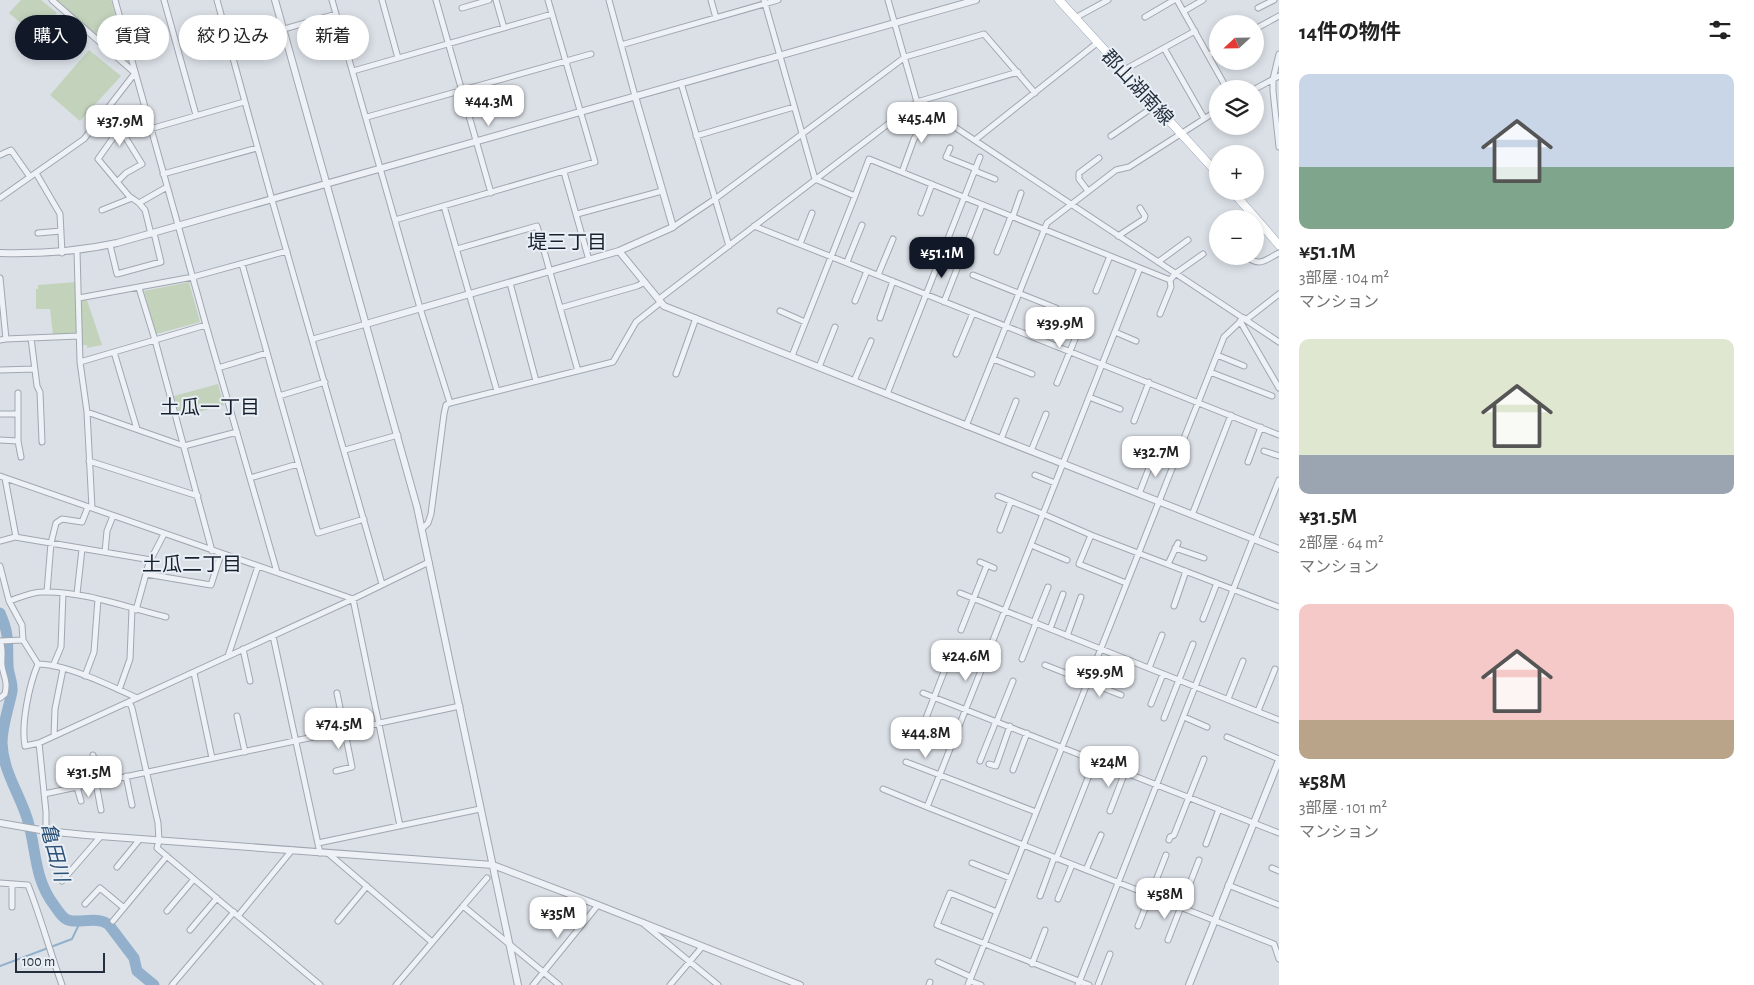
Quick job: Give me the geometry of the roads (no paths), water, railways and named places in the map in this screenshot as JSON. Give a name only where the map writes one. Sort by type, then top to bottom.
[{"type":"main road","name":"郡山湖南線","points":[[1059,0],[1209,164]]},
{"type":"main road","points":[[1240,200],[1279,245]]},
{"type":"street","points":[[52,0],[135,73]]},
{"type":"street","points":[[114,0],[277,572]]},
{"type":"street","points":[[164,0],[196,115]]},
{"type":"street","points":[[216,0],[220,15]]},
{"type":"street","points":[[274,0],[279,15]]},
{"type":"street","points":[[332,0],[420,308],[450,403]]},
{"type":"street","points":[[382,0],[398,58]]},
{"type":"street","points":[[436,0],[491,193]]},
{"type":"street","points":[[462,8],[489,0]]},
{"type":"street","points":[[496,0],[504,28]]},
{"type":"street","points":[[395,220],[595,162],[548,0]]},
{"type":"street","points":[[608,0],[673,227]]},
{"type":"street","points":[[711,0],[716,18]]},
{"type":"street","points":[[621,45],[716,18],[764,2],[778,0]]},
{"type":"street","points":[[888,0],[917,102],[1279,342]]},
{"type":"street","points":[[0,253],[62,253],[110,244],[272,200],[976,0]]},
{"type":"street","points":[[1075,18],[1108,0]]},
{"type":"street","points":[[1145,17],[1176,0],[1209,55]]},
{"type":"street","points":[[1184,11],[1203,0]]},
{"type":"street","points":[[1258,8],[1274,0]]},
{"type":"street","points":[[764,2],[801,136],[815,179],[855,196]]},
{"type":"street","points":[[287,28],[336,14]]},
{"type":"street","points":[[353,71],[552,14]]},
{"type":"street","points":[[1264,25],[1279,16]]},
{"type":"street","points":[[1124,70],[1196,31]]},
{"type":"street","points":[[313,339],[619,251],[673,227],[715,199],[801,136],[905,57],[984,34],[1035,93]]},
{"type":"street","points":[[287,43],[398,435],[422,529],[518,985]]},
{"type":"street","points":[[975,140],[1097,43]]},
{"type":"street","points":[[1164,48],[1204,118]]},
{"type":"street","points":[[367,118],[591,54]]},
{"type":"street","points":[[1279,54],[1273,79],[1279,147]]},
{"type":"street","points":[[233,60],[382,584]]},
{"type":"street","points":[[422,529],[428,523],[431,514],[446,405],[613,362],[636,322],[660,301],[754,226],[917,102],[1018,72]]},
{"type":"street","points":[[0,198],[84,139],[135,73]]},
{"type":"street","points":[[1264,84],[1279,76]]},
{"type":"street","points":[[681,83],[729,246]]},
{"type":"street","points":[[150,128],[244,102]]},
{"type":"street","points":[[1111,136],[1156,105]]},
{"type":"street","points":[[696,136],[794,107]]},
{"type":"street","points":[[108,109],[142,164],[126,173],[117,182]]},
{"type":"street","points":[[902,172],[914,139],[932,112]]},
{"type":"street","points":[[966,426],[1048,221],[1116,170],[1129,167],[1209,115]]},
{"type":"street","points":[[110,244],[117,274],[161,262],[145,210],[117,182],[98,159],[120,128]]},
{"type":"street","points":[[163,174],[257,148]]},
{"type":"street","points":[[950,148],[946,157],[995,179]]},
{"type":"street","points":[[0,155],[11,150],[30,177]]},
{"type":"street","points":[[887,394],[980,157]]},
{"type":"street","points":[[1088,191],[1079,179],[1079,173],[1099,158]]},
{"type":"street","points":[[792,356],[869,159],[1170,280]]},
{"type":"street","points":[[564,172],[589,260]]},
{"type":"street","points":[[36,173],[60,214],[62,253]]},
{"type":"street","points":[[921,213],[932,184]]},
{"type":"street","points":[[139,202],[167,186]]},
{"type":"street","points":[[576,214],[662,192]]},
{"type":"street","points":[[997,252],[1021,193]]},
{"type":"street","points":[[102,210],[132,198]]},
{"type":"street","points":[[944,302],[982,205]]},
{"type":"street","points":[[444,206],[496,391]]},
{"type":"street","points":[[1118,236],[1144,219],[1145,216],[1140,208]]},
{"type":"street","points":[[800,244],[812,213]]},
{"type":"street","points":[[847,262],[862,225]]},
{"type":"street","points":[[457,249],[537,226],[578,371]]},
{"type":"street","points":[[754,226],[1279,435]]},
{"type":"street","points":[[38,233],[61,231]]},
{"type":"street","points":[[878,275],[893,239]]},
{"type":"street","points":[[1158,262],[1188,240]]},
{"type":"street","points":[[47,592],[51,543],[56,523],[62,519],[82,522],[90,508],[87,412],[80,362],[78,251]]},
{"type":"street","points":[[78,298],[193,278],[287,251]]},
{"type":"street","points":[[619,251],[664,306],[1279,549]]},
{"type":"street","points":[[1264,260],[1279,253]]},
{"type":"street","points":[[1160,314],[1171,287],[1170,280],[1176,273],[1203,254]]},
{"type":"street","points":[[1096,291],[1110,256]]},
{"type":"street","points":[[242,264],[318,533],[364,519]]},
{"type":"street","points":[[927,807],[1140,268]]},
{"type":"street","points":[[856,301],[867,270]]},
{"type":"street","points":[[972,275],[1056,308]]},
{"type":"street","points":[[0,278],[3,339],[79,336]]},
{"type":"street","points":[[880,318],[893,281]]},
{"type":"street","points":[[560,308],[638,286],[644,282]]},
{"type":"street","points":[[510,283],[536,381]]},
{"type":"street","points":[[139,288],[155,340],[212,551]]},
{"type":"street","points":[[970,981],[1224,337],[1243,319],[1279,294]]},
{"type":"street","points":[[780,311],[805,322]]},
{"type":"street","points":[[956,354],[973,313]]},
{"type":"street","points":[[676,374],[696,318]]},
{"type":"street","points":[[1243,319],[1279,388]]},
{"type":"street","points":[[1057,383],[1082,322]]},
{"type":"street","points":[[80,362],[206,325]]},
{"type":"street","points":[[819,367],[835,328]]},
{"type":"street","points":[[1115,332],[1136,341]]},
{"type":"street","points":[[31,338],[40,392],[42,442]]},
{"type":"street","points":[[854,381],[871,341]]},
{"type":"street","points":[[114,352],[136,430]]},
{"type":"street","points":[[218,368],[267,353]]},
{"type":"street","points":[[1217,355],[1244,366]]},
{"type":"street","points":[[993,359],[1032,374]]},
{"type":"street","points":[[0,370],[35,369]]},
{"type":"street","points":[[1210,372],[1272,396]]},
{"type":"street","points":[[279,396],[325,382]]},
{"type":"street","points":[[1134,421],[1149,382]]},
{"type":"street","points":[[18,393],[18,441],[21,457]]},
{"type":"street","points":[[1089,397],[1120,410]]},
{"type":"street","points":[[1001,439],[1016,400]]},
{"type":"street","points":[[87,412],[184,446],[237,432]]},
{"type":"street","points":[[0,414],[18,414]]},
{"type":"street","points":[[1031,451],[1046,414]]},
{"type":"street","points":[[1192,515],[1231,415]]},
{"type":"street","points":[[1248,462],[1261,428]]},
{"type":"street","points":[[345,450],[398,435]]},
{"type":"street","points":[[0,440],[18,441]]},
{"type":"street","points":[[1264,451],[1279,456]]},
{"type":"street","points":[[1140,494],[1154,455]]},
{"type":"street","points":[[89,461],[198,496]]},
{"type":"street","points":[[250,478],[298,464]]},
{"type":"street","points":[[1035,475],[1055,483]]},
{"type":"street","points":[[3,477],[353,599]]},
{"type":"street","points":[[3,477],[16,537]]},
{"type":"street","points":[[1079,983],[1234,589],[1279,480]]},
{"type":"street","points":[[998,496],[1091,535],[1279,607]]},
{"type":"street","points":[[1000,530],[1011,501]]},
{"type":"street","points":[[105,552],[107,531],[113,516]]},
{"type":"street","points":[[119,690],[130,659],[134,609],[150,560],[164,534]]},
{"type":"street","points":[[1091,535],[1079,564],[1126,583]]},
{"type":"street","points":[[0,541],[16,537],[150,560]]},
{"type":"street","points":[[1031,545],[1067,560]]},
{"type":"street","points":[[1168,564],[1176,545],[1204,558]]},
{"type":"street","points":[[77,594],[82,548]]},
{"type":"street","points":[[146,574],[211,585],[221,554]]},
{"type":"street","points":[[38,664],[29,698],[23,737],[25,746],[39,743],[194,673],[429,562]]},
{"type":"street","points":[[980,562],[994,568]]},
{"type":"street","points":[[961,630],[986,565]]},
{"type":"street","points":[[0,566],[9,601],[22,625],[23,640],[38,664],[52,666],[85,676],[137,698]]},
{"type":"street","points":[[228,656],[258,566]]},
{"type":"street","points":[[1174,606],[1186,571]]},
{"type":"street","points":[[1203,619],[1217,583]]},
{"type":"street","points":[[1022,659],[1048,587]]},
{"type":"street","points":[[9,601],[41,592],[77,594],[166,617]]},
{"type":"street","points":[[52,666],[61,647],[63,593]]},
{"type":"street","points":[[960,593],[1279,720]]},
{"type":"street","points":[[1050,629],[1063,594]]},
{"type":"street","points":[[1067,636],[1081,597]]},
{"type":"street","points":[[85,676],[94,652],[98,599]]},
{"type":"street","points":[[353,599],[400,826]]},
{"type":"street","points":[[1149,668],[1162,635]]},
{"type":"street","points":[[274,636],[320,853]]},
{"type":"street","points":[[0,698],[5,694],[7,688],[0,641],[23,640]]},
{"type":"street","points":[[1164,718],[1193,644]]},
{"type":"street","points":[[243,649],[250,680]]},
{"type":"street","points":[[919,736],[949,659]]},
{"type":"street","points":[[1228,700],[1243,661]]},
{"type":"street","points":[[1045,665],[1121,695]]},
{"type":"street","points":[[54,736],[55,709],[63,669]]},
{"type":"street","points":[[1258,711],[1275,669]]},
{"type":"street","points":[[194,673],[212,758]]},
{"type":"street","points":[[1151,704],[1163,674]]},
{"type":"street","points":[[980,761],[1013,681]]},
{"type":"street","points":[[336,771],[352,767],[337,693]]},
{"type":"street","points":[[923,693],[1062,746],[1279,833]]},
{"type":"street","points":[[129,702],[132,708],[158,824],[159,841],[157,848],[320,985]]},
{"type":"street","points":[[44,794],[460,706]]},
{"type":"street","points":[[237,716],[245,752]]},
{"type":"street","points":[[1184,718],[1207,727]]},
{"type":"street","points":[[989,764],[996,766],[1010,726]]},
{"type":"street","points":[[1013,770],[1028,733]]},
{"type":"street","points":[[1189,985],[1279,759],[1227,737]]},
{"type":"street","points":[[39,743],[46,831]]},
{"type":"street","points":[[93,755],[101,810]]},
{"type":"street","points":[[1169,840],[1174,835],[1204,759]]},
{"type":"street","points":[[1040,896],[1095,760]]},
{"type":"street","points":[[76,762],[81,801]]},
{"type":"street","points":[[906,762],[1036,812]]},
{"type":"street","points":[[1110,811],[1126,772]]},
{"type":"street","points":[[126,776],[132,805]]},
{"type":"street","points":[[883,789],[1022,846],[1274,944],[1279,959]]},
{"type":"street","points":[[318,843],[480,809]]},
{"type":"street","points":[[1206,844],[1219,809]]},
{"type":"street","points":[[0,823],[46,831],[159,841],[493,865],[800,985]]},
{"type":"street","points":[[1086,870],[1101,835]]},
{"type":"street","points":[[62,881],[101,836]]},
{"type":"street","points":[[117,867],[140,839]]},
{"type":"street","points":[[172,985],[292,850]]},
{"type":"street","points":[[329,854],[432,942]]},
{"type":"street","points":[[1138,926],[1166,855]]},
{"type":"street","points":[[113,922],[167,856]]},
{"type":"street","points":[[1168,940],[1199,860]]},
{"type":"street","points":[[972,863],[1010,878]]},
{"type":"street","points":[[1058,899],[1072,865]]},
{"type":"street","points":[[1272,868],[1279,871]]},
{"type":"street","points":[[396,985],[487,878]]},
{"type":"street","points":[[167,911],[194,879]]},
{"type":"street","points":[[0,884],[28,885],[62,985]]},
{"type":"street","points":[[12,885],[12,908]]},
{"type":"street","points":[[1228,885],[1279,905]]},
{"type":"street","points":[[338,921],[367,886]]},
{"type":"street","points":[[85,904],[100,888],[124,908]]},
{"type":"street","points":[[997,912],[950,893],[937,924],[1079,983],[1089,985]]},
{"type":"street","points":[[190,930],[216,898]]},
{"type":"street","points":[[533,985],[598,905]]},
{"type":"street","points":[[463,906],[559,985]]},
{"type":"street","points":[[643,923],[718,985]]},
{"type":"street","points":[[1032,964],[1045,930]]},
{"type":"street","points":[[670,985],[702,947]]},
{"type":"street","points":[[1098,985],[1110,954]]},
{"type":"street","points":[[938,962],[970,981],[981,985]]},
{"type":"waterway","name":"亀田川","points":[[0,613],[7,633],[8,668],[12,688],[3,730],[3,753],[8,772],[27,818],[42,884],[54,905],[66,919],[70,921],[93,920],[109,925],[134,958],[137,971],[154,985]]},
{"type":"waterway","points":[[0,966],[72,939],[81,920]]},
{"type":"district","name":"堤三丁目","points":[[567,242]]},
{"type":"district","name":"土瓜一丁目","points":[[210,407]]},
{"type":"district","name":"土瓜二丁目","points":[[192,564]]}]
